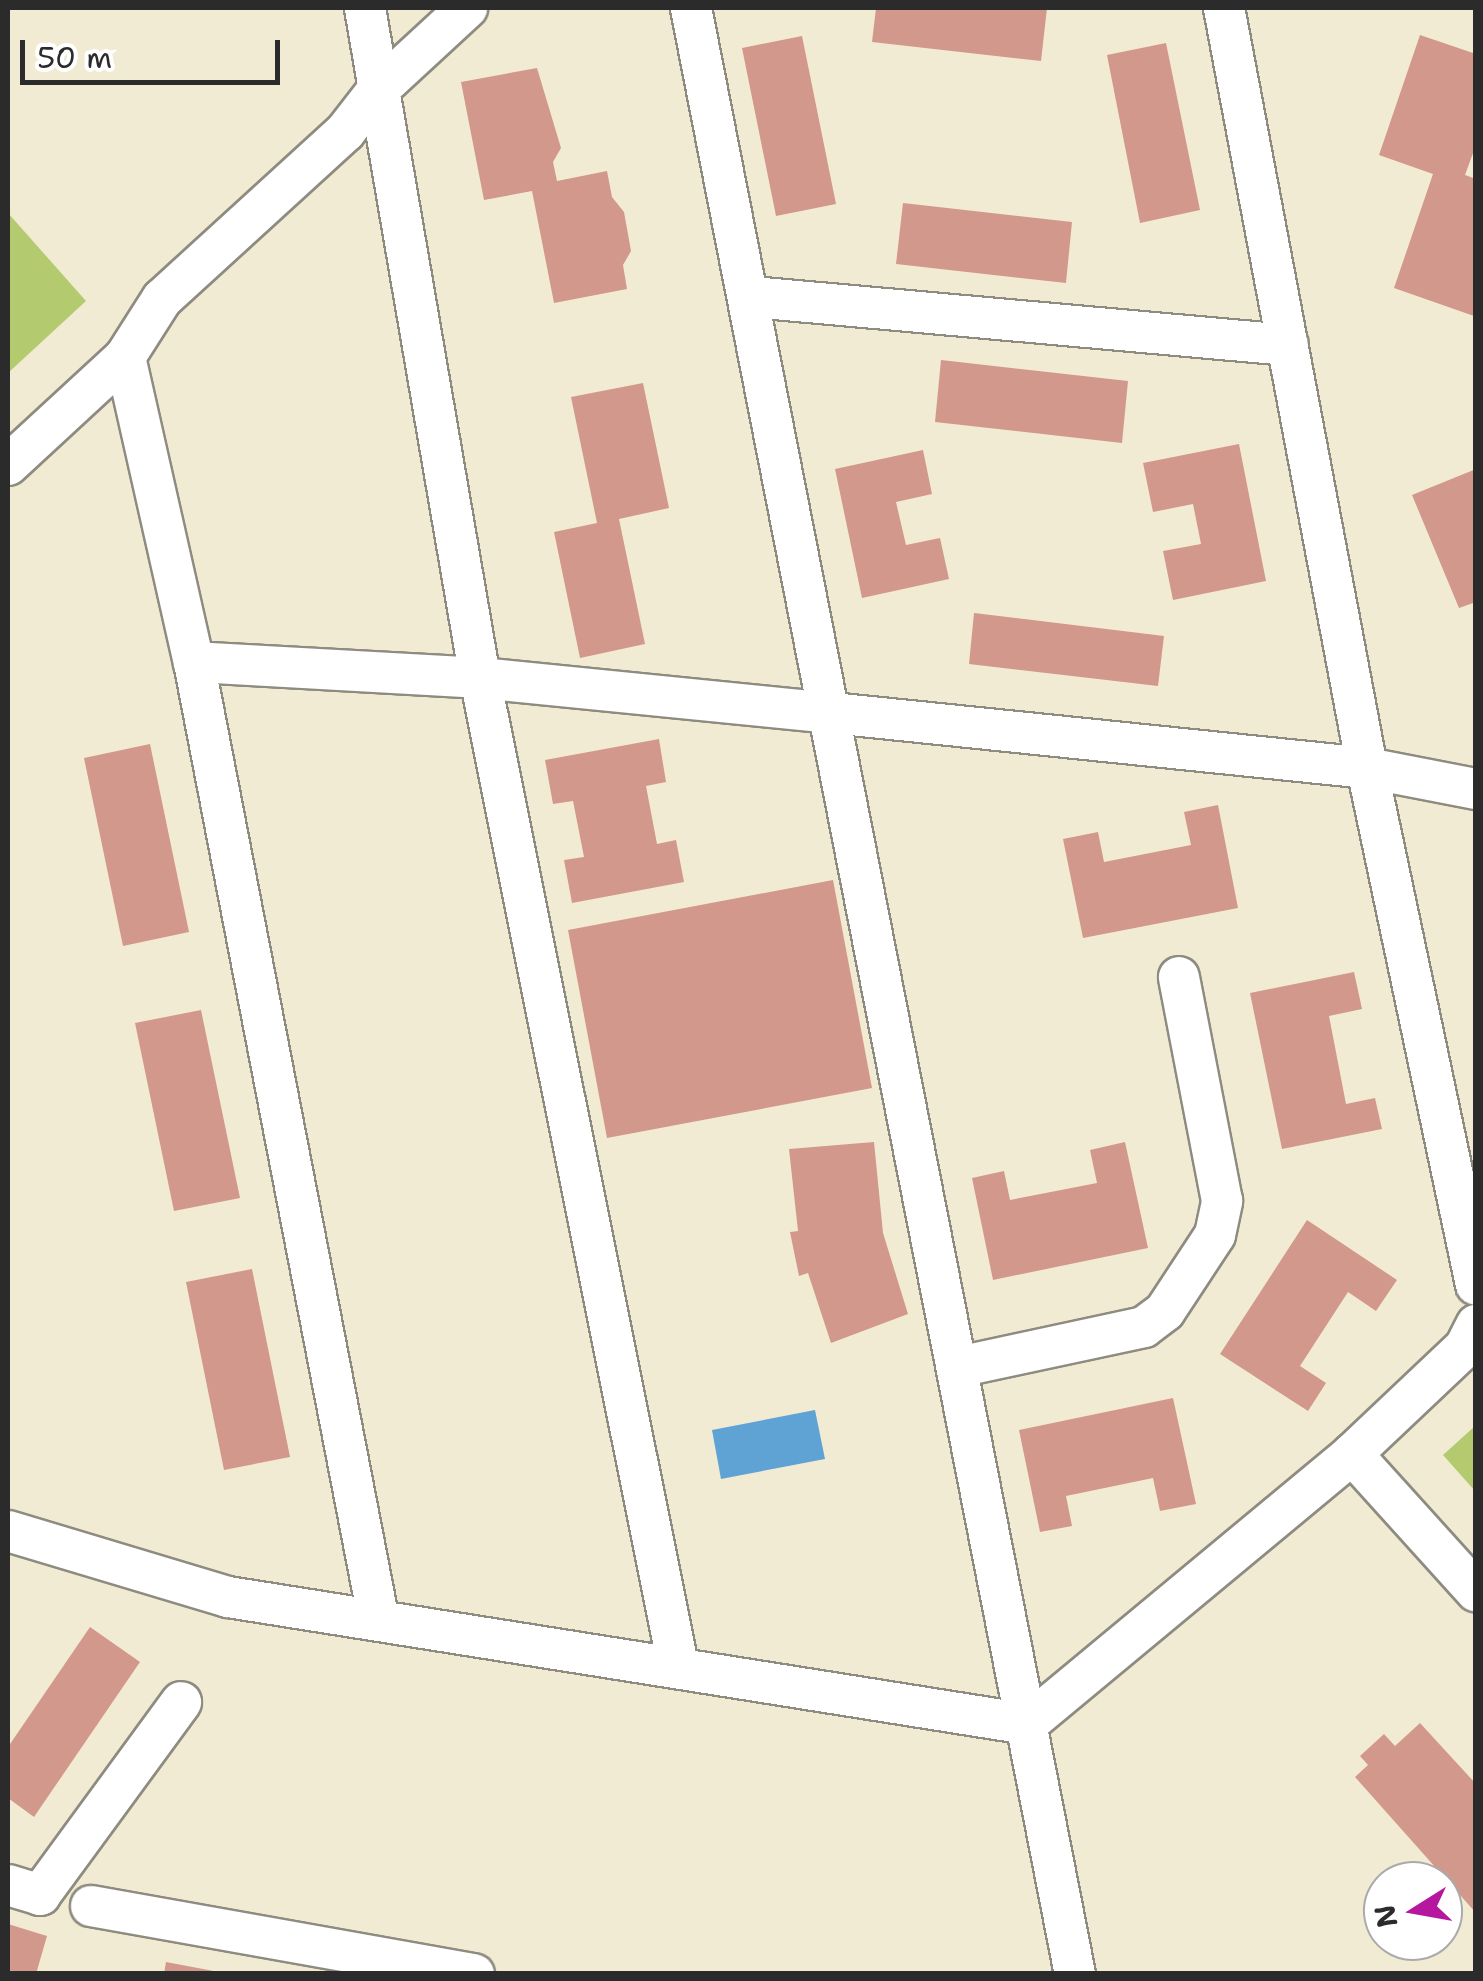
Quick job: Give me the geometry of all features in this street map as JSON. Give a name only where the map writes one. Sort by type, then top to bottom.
[{"type":"street","points":[[365,8],[376,92],[480,678],[678,1664]]},
{"type":"street","points":[[8,465],[124,357],[162,300],[346,132],[376,92],[468,8]]},
{"type":"street","points":[[691,8],[752,298],[1075,1974]]},
{"type":"street","points":[[1224,8],[1367,768],[1476,1286]]},
{"type":"street","points":[[752,298],[1288,345]]},
{"type":"street","points":[[124,357],[194,662],[378,1617]]},
{"type":"street","points":[[194,662],[480,678],[1367,768],[1476,789]]},
{"type":"street","points":[[958,1367],[1144,1327],[1165,1310],[1215,1235],[1222,1201],[1179,978]]},
{"type":"street","points":[[8,1531],[228,1596],[678,1664],[1027,1724],[1352,1454],[1465,1347],[1476,1325]]},
{"type":"street","points":[[1352,1454],[1476,1591]]},
{"type":"street","points":[[8,1886],[40,1896],[181,1702]]},
{"type":"street","points":[[91,1906],[474,1974]]},
{"type":"green space","points":[[8,213],[86,301],[8,373]]},
{"type":"green space","points":[[1475,1426],[1475,1491],[1443,1455]]},
{"type":"water","points":[[815,1410],[825,1459],[721,1479],[712,1430]]},
{"type":"building","points":[[876,8],[1047,8],[1041,61],[872,42]]},
{"type":"building","points":[[1420,35],[1476,54],[1476,145],[1465,175],[1476,179],[1474,316],[1394,288],[1433,174],[1379,155]]},
{"type":"building","points":[[802,36],[836,204],[776,216],[742,48]]},
{"type":"building","points":[[1166,43],[1200,210],[1140,223],[1107,55]]},
{"type":"building","points":[[537,68],[561,148],[553,162],[557,181],[607,171],[612,197],[624,212],[631,251],[623,265],[627,289],[554,303],[532,191],[484,200],[461,82]]},
{"type":"building","points":[[903,203],[1072,222],[1066,283],[896,264]]},
{"type":"building","points":[[941,360],[1128,381],[1122,443],[935,422]]},
{"type":"building","points":[[643,383],[669,508],[619,519],[645,644],[580,658],[554,532],[597,523],[571,397]]},
{"type":"building","points":[[1239,444],[1266,581],[1173,600],[1163,551],[1201,544],[1193,504],[1153,512],[1143,463]]},
{"type":"building","points":[[923,450],[932,494],[896,502],[906,545],[940,538],[949,579],[862,598],[835,469]]},
{"type":"building","points":[[1476,469],[1476,602],[1459,608],[1412,495]]},
{"type":"building","points":[[974,613],[1164,636],[1158,686],[969,664]]},
{"type":"building","points":[[659,739],[666,782],[646,786],[657,844],[676,840],[684,882],[572,903],[564,860],[584,857],[573,801],[553,804],[545,760]]},
{"type":"building","points":[[150,744],[189,932],[123,946],[84,758]]},
{"type":"building","points":[[1218,805],[1238,908],[1083,938],[1063,839],[1098,832],[1104,862],[1191,845],[1184,812]]},
{"type":"building","points":[[833,880],[872,1088],[607,1138],[568,930]]},
{"type":"building","points":[[1354,972],[1362,1009],[1329,1016],[1346,1104],[1375,1098],[1382,1129],[1282,1149],[1250,993]]},
{"type":"building","points":[[201,1010],[240,1198],[174,1211],[135,1023]]},
{"type":"building","points":[[874,1142],[883,1233],[908,1314],[831,1343],[808,1273],[799,1276],[790,1232],[798,1231],[789,1149]]},
{"type":"building","points":[[1125,1142],[1148,1248],[993,1280],[972,1178],[1004,1171],[1010,1200],[1097,1183],[1090,1150]]},
{"type":"building","points":[[1307,1220],[1397,1280],[1376,1311],[1348,1292],[1300,1366],[1326,1383],[1308,1411],[1220,1354]]},
{"type":"building","points":[[252,1269],[290,1457],[224,1470],[186,1282]]},
{"type":"building","points":[[1173,1398],[1196,1504],[1160,1511],[1153,1478],[1066,1496],[1072,1526],[1040,1532],[1019,1430]]},
{"type":"building","points":[[90,1627],[140,1662],[34,1817],[8,1798],[8,1747]]},
{"type":"building","points":[[1420,1723],[1476,1784],[1476,1913],[1463,1898],[1463,1861],[1430,1861],[1355,1777],[1368,1765],[1360,1756],[1384,1734],[1395,1746]]},
{"type":"building","points":[[8,1924],[47,1936],[36,1974],[8,1974]]},
{"type":"building","points":[[166,1962],[219,1972],[219,1974],[164,1974]]}]
